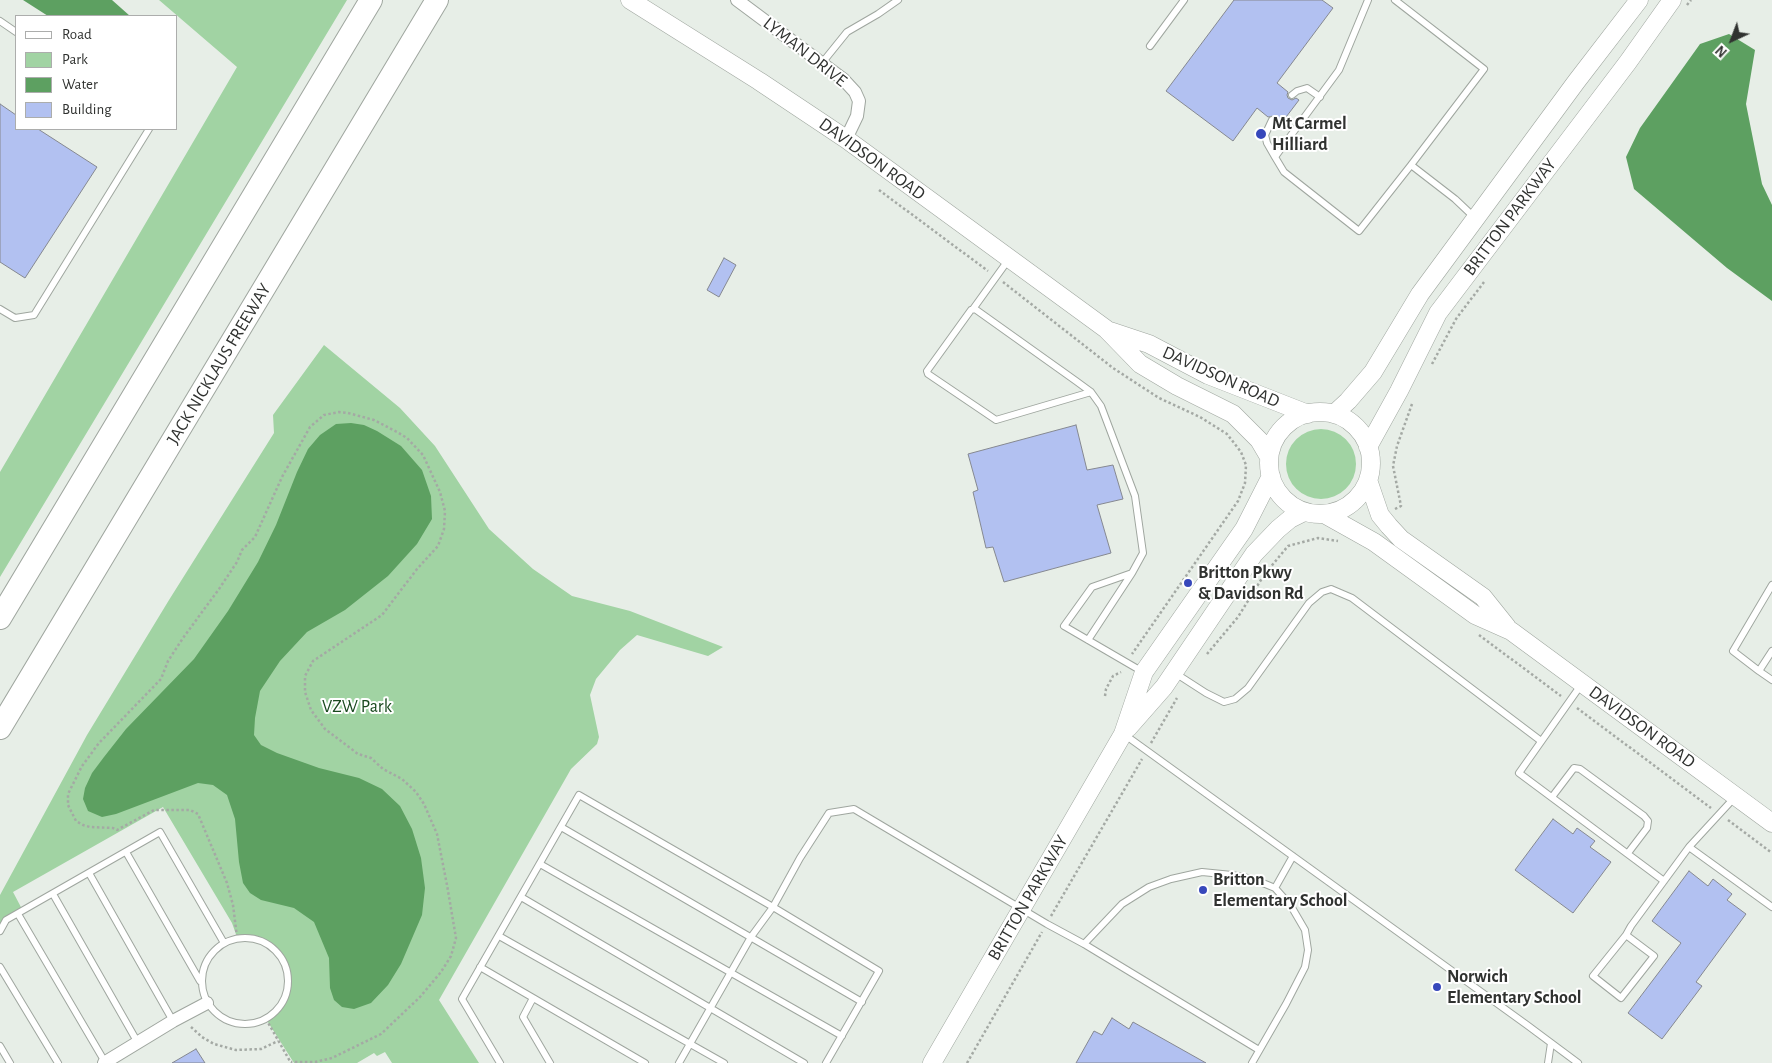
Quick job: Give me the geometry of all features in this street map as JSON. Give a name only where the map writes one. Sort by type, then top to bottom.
[{"type":"highway","points":[[0,618],[371,0]]},
{"type":"highway","name":"JACK NICKLAUS FREEWAY","points":[[0,728],[437,0]]},
{"type":"main road","name":"DAVIDSON ROAD","points":[[630,0],[759,81],[846,139],[1106,329],[1140,364],[1177,386],[1233,414],[1258,440],[1269,457]]},
{"type":"main road","name":"BRITTON PARKWAY","points":[[1334,414],[1373,372],[1420,294],[1593,59],[1639,0]]},
{"type":"main road","name":"BRITTON PARKWAY","points":[[1368,447],[1399,391],[1438,313],[1622,70],[1672,0]]},
{"type":"main road","name":"DAVIDSON ROAD","points":[[1106,329],[1149,344],[1208,375],[1308,414]]},
{"type":"main road","points":[[1321,412],[1334,414],[1349,421],[1360,432],[1368,447],[1371,463],[1368,480],[1362,493],[1351,504],[1338,511],[1324,514],[1304,512],[1289,504],[1278,492],[1271,476],[1269,457],[1272,445],[1278,434],[1296,418],[1308,414],[1321,412]]},
{"type":"main road","name":"BRITTON PARKWAY","points":[[932,1063],[1123,734],[1144,672],[1244,529],[1271,476]]},
{"type":"main road","name":"DAVIDSON ROAD","points":[[1368,480],[1380,515],[1401,540],[1483,598],[1511,631]]},
{"type":"main road","name":"BRITTON PARKWAY","points":[[1123,734],[1164,688],[1181,677],[1254,554],[1278,529],[1290,519],[1304,512]]},
{"type":"main road","name":"DAVIDSON ROAD","points":[[1324,514],[1374,542],[1475,615],[1511,631],[1772,823]]},
{"type":"street","name":"LYMAN DRIVE","points":[[738,0],[843,79],[855,92],[859,101],[857,116],[846,139]]},
{"type":"street","points":[[104,1062],[207,1003]]},
{"type":"lane","points":[[822,63],[847,32],[898,0]]},
{"type":"lane","points":[[1150,46],[1184,0]]},
{"type":"lane","points":[[1275,157],[1339,70],[1368,0]]},
{"type":"lane","points":[[1272,120],[1265,135],[1267,143],[1284,172],[1359,231],[1484,69],[1395,0]]},
{"type":"lane","points":[[0,21],[15,31]]},
{"type":"lane","points":[[1292,95],[1297,91],[1307,88],[1320,97]]},
{"type":"lane","points":[[0,309],[15,318],[34,315],[148,130]]},
{"type":"lane","points":[[1411,165],[1475,218]]},
{"type":"lane","points":[[1010,259],[927,371],[928,374],[996,420],[1091,392]]},
{"type":"lane","points":[[973,309],[1091,392],[1102,406],[1135,496],[1143,553],[1088,640]]},
{"type":"lane","points":[[1132,573],[1092,587],[1064,624],[1064,627],[1144,672]]},
{"type":"lane","points":[[1772,585],[1733,651],[1772,680]]},
{"type":"lane","points":[[1181,677],[1224,702],[1235,698],[1248,688],[1309,603],[1322,592],[1331,589],[1352,598],[1541,740]]},
{"type":"lane","points":[[1759,671],[1772,651]]},
{"type":"lane","points":[[1582,683],[1519,773],[1664,880]]},
{"type":"lane","points":[[1123,734],[1578,1063]]},
{"type":"lane","points":[[1552,797],[1574,768],[1580,769],[1644,816],[1648,821],[1647,828],[1628,853]]},
{"type":"lane","points":[[500,1063],[462,999],[579,795],[773,907],[879,971],[826,1063]]},
{"type":"lane","points":[[1626,935],[1654,956],[1621,998],[1594,976],[1689,847],[1736,796]]},
{"type":"lane","points":[[680,1063],[751,937],[773,907],[800,858],[829,813],[854,809],[1084,944],[1259,1050]]},
{"type":"lane","points":[[561,827],[862,1002]]},
{"type":"lane","points":[[0,931],[6,920],[160,832],[224,943]]},
{"type":"lane","points":[[1689,847],[1772,907]]},
{"type":"lane","points":[[126,852],[201,982],[207,1003],[222,1018],[235,1024],[251,1024],[266,1019],[279,1008],[288,986],[288,970],[285,962],[273,947],[257,939],[237,937],[224,943],[209,956],[203,966],[201,982]]},
{"type":"lane","points":[[1275,888],[1293,856]]},
{"type":"lane","points":[[540,864],[842,1036]]},
{"type":"lane","points":[[1084,944],[1122,904],[1149,887],[1171,880],[1202,872],[1253,879],[1275,888],[1291,906],[1306,930],[1308,950],[1305,967],[1252,1063]]},
{"type":"lane","points":[[89,873],[173,1022]]},
{"type":"lane","points":[[53,894],[138,1043]]},
{"type":"lane","points":[[521,897],[804,1063]]},
{"type":"lane","points":[[18,914],[104,1062]]},
{"type":"lane","points":[[499,936],[724,1063]]},
{"type":"lane","points":[[0,967],[58,1063]]},
{"type":"lane","points":[[480,968],[645,1063]]},
{"type":"lane","points":[[533,998],[523,1017],[550,1063]]},
{"type":"lane","points":[[1548,1063],[1551,1043]]},
{"type":"lane","points":[[0,1046],[10,1063]]},
{"type":"path","points":[[1431,367],[1456,319]]},
{"type":"path","points":[[1401,506],[1393,466],[1397,446],[1414,399]]},
{"type":"path","points":[[237,937],[233,905],[227,883],[198,814],[190,810],[154,810],[116,830],[112,828],[90,827],[76,821],[68,805],[68,794],[82,766],[99,743],[161,679],[168,661],[183,638],[237,562],[242,550],[255,537],[282,477],[310,427],[324,415],[339,412],[348,413],[374,420],[397,432],[407,438],[423,455],[437,482],[443,502],[445,519],[443,534],[438,546],[416,569],[382,615],[313,661],[305,676],[305,692],[311,710],[333,736],[358,754],[371,758],[383,769],[402,779],[416,792],[424,804],[433,823],[440,847],[456,938],[451,956],[441,972],[420,997],[381,1034],[332,1058],[315,1062],[291,1063],[266,1019]]},
{"type":"path","points":[[1204,658],[1238,617],[1264,575],[1288,546],[1318,538],[1345,544]]},
{"type":"path","points":[[1476,633],[1772,853]]},
{"type":"path","points":[[967,1063],[1147,751],[1181,677]]},
{"type":"path","points":[[190,1026],[202,1037],[214,1044],[236,1050],[261,1049],[278,1041]]},
{"type":"green space","points":[[159,0],[347,0],[0,577],[0,472],[237,67]]},
{"type":"green space","name":"VZW Park","points":[[324,345],[400,408],[435,446],[489,529],[533,569],[572,596],[630,611],[723,647],[708,656],[637,635],[620,650],[596,679],[590,695],[599,737],[597,744],[571,769],[439,1000],[479,1063],[392,1063],[385,1052],[377,1056],[374,1053],[357,1063],[294,1063],[266,1019],[279,1008],[288,986],[285,962],[273,947],[263,941],[251,937],[237,937],[232,923],[163,807],[13,892],[23,911],[6,920],[0,931],[0,895],[87,735],[274,433],[273,415]]},
{"type":"green space","points":[[1328,429],[1341,435],[1350,444],[1354,450],[1356,464],[1354,478],[1346,489],[1335,497],[1314,499],[1307,497],[1296,489],[1288,478],[1286,457],[1288,450],[1296,439],[1307,431]]},
{"type":"water","points":[[23,0],[112,0],[129,15],[46,15]]},
{"type":"water","points":[[1729,34],[1755,50],[1746,104],[1762,184],[1772,205],[1772,301],[1727,268],[1634,189],[1626,157],[1640,128],[1700,44]]},
{"type":"water","points":[[351,423],[364,425],[401,446],[422,470],[431,496],[432,519],[417,544],[388,576],[345,610],[307,632],[280,661],[260,691],[254,735],[261,745],[277,753],[319,768],[359,778],[382,789],[400,806],[412,829],[421,858],[425,888],[422,915],[401,964],[388,985],[371,1003],[354,1009],[342,1007],[334,1000],[330,988],[329,958],[314,922],[294,908],[261,900],[250,893],[243,883],[235,819],[227,795],[213,785],[198,783],[116,814],[102,817],[88,811],[83,799],[85,788],[92,773],[104,757],[126,729],[194,659],[228,611],[258,562],[308,449],[320,435],[336,424]]},
{"type":"building","points":[[1234,0],[1322,0],[1333,8],[1277,83],[1288,92],[1288,98],[1299,100],[1280,125],[1276,123],[1277,119],[1275,116],[1268,117],[1257,108],[1233,141],[1166,91]]},
{"type":"building","points":[[0,104],[15,114],[15,130],[40,130],[97,167],[25,278],[0,262]]},
{"type":"building","points":[[724,258],[736,265],[719,297],[707,290]]},
{"type":"building","points":[[1076,425],[1087,470],[1113,465],[1123,499],[1097,505],[1111,553],[1004,582],[993,547],[986,548],[973,492],[978,490],[968,454]]},
{"type":"building","points":[[1553,819],[1573,834],[1577,828],[1595,841],[1590,847],[1611,862],[1573,913],[1515,870]]},
{"type":"building","points":[[1689,871],[1708,886],[1713,879],[1732,894],[1727,900],[1746,914],[1696,982],[1702,986],[1662,1039],[1628,1013],[1681,943],[1652,921]]},
{"type":"building","points":[[1112,1018],[1129,1029],[1133,1022],[1206,1063],[1076,1063],[1094,1031],[1102,1035]]},
{"type":"building","points":[[196,1049],[205,1063],[172,1063]]},
{"type":"place","name":"Mt Carmel Hilliard","points":[[1261,134]]},
{"type":"place","name":"Britton Pkwy & Davidson Rd","points":[[1188,583]]},
{"type":"place","name":"Britton Elementary School","points":[[1203,890]]},
{"type":"place","name":"Norwich Elementary School","points":[[1437,987]]}]
